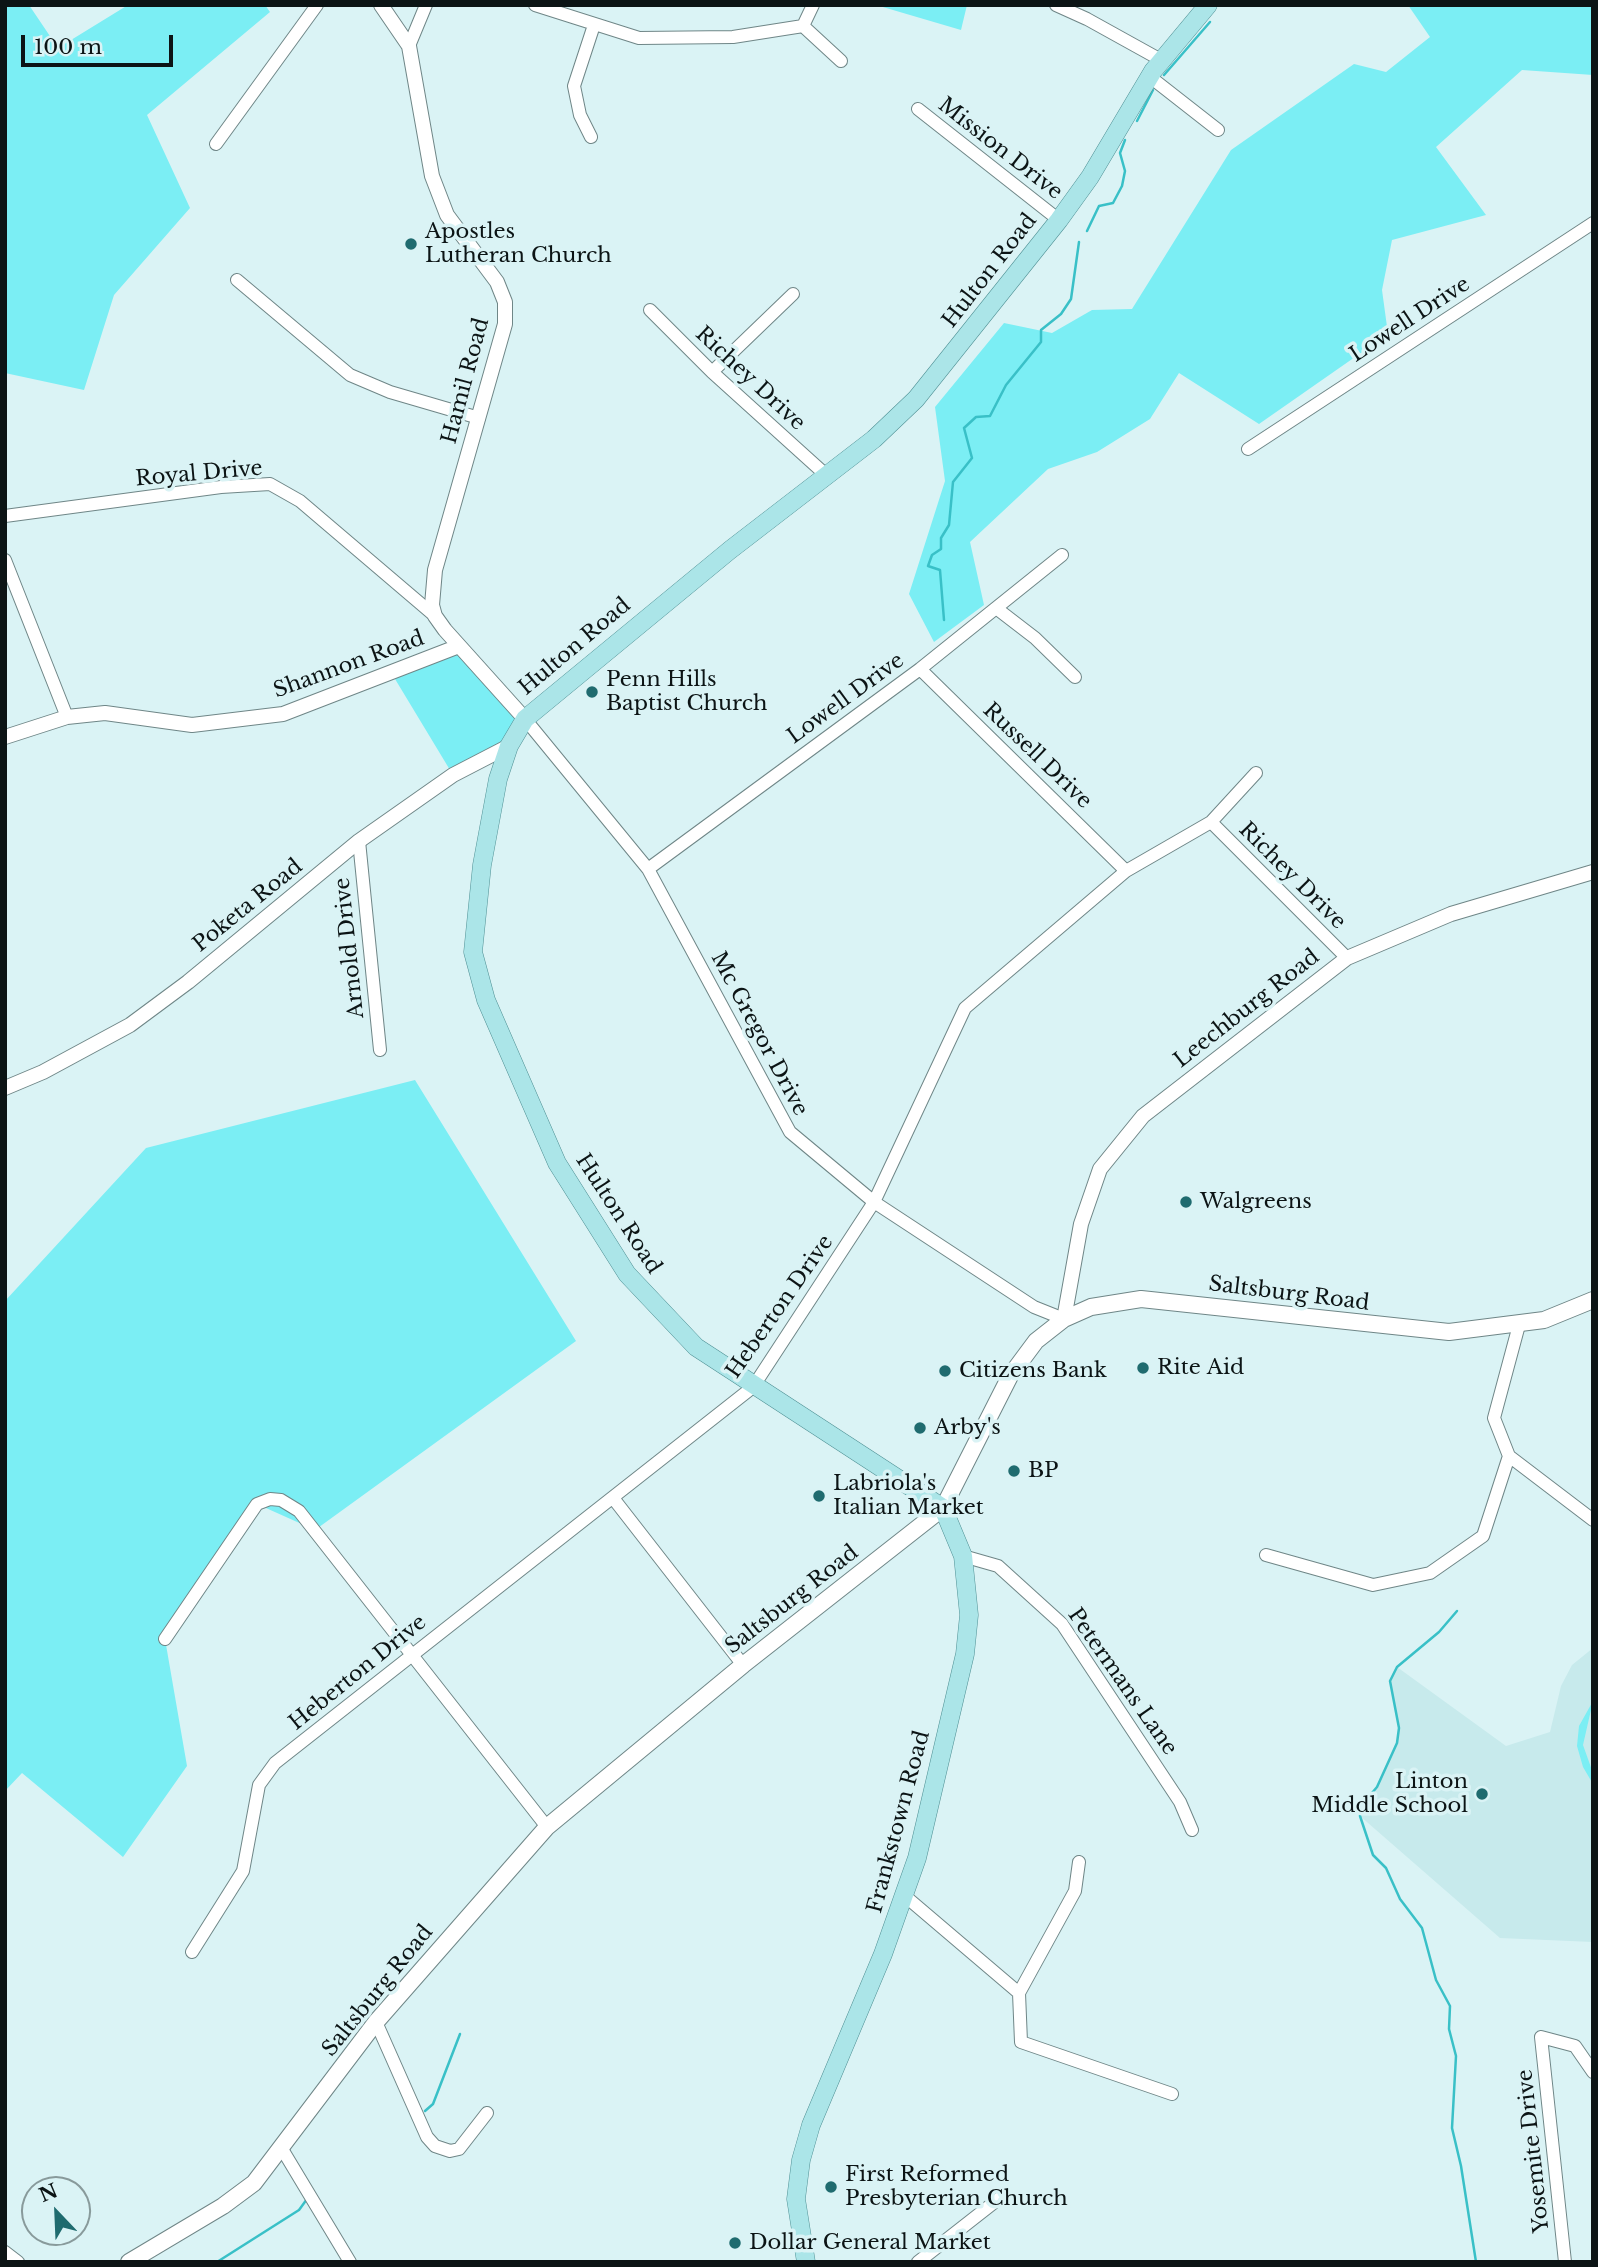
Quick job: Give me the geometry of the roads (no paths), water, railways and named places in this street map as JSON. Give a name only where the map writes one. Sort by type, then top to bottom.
[{"type":"main road","name":"Hulton Road","points":[[943,1508],[753,1387],[696,1347],[627,1274],[557,1163],[486,1000],[473,952],[475,917],[498,779],[509,746],[525,719],[730,550],[874,439],[916,399],[1059,220],[1090,177],[1149,76],[1208,5]]},
{"type":"main road","name":"Saltsburg Road","points":[[128,2262],[223,2206],[254,2183],[376,2022],[547,1827],[743,1665],[943,1508],[1010,1376],[1036,1341],[1064,1319],[1091,1307],[1141,1299],[1427,1332],[1519,1325],[1544,1320],[1593,1300]]},
{"type":"main road","name":"Frankstown Road","points":[[806,2262],[796,2199],[805,2143],[905,1896],[965,1654],[969,1615],[963,1556],[943,1508]]},
{"type":"street","points":[[216,144],[317,5]]},
{"type":"street","name":"Hamil Road","points":[[381,5],[408,46],[432,176],[447,215],[497,282],[505,302],[505,324],[435,570],[432,593],[435,616]]},
{"type":"street","points":[[408,46],[426,5]]},
{"type":"street","points":[[535,5],[639,38],[733,37],[803,26]]},
{"type":"street","points":[[803,26],[813,5]]},
{"type":"street","points":[[1056,5],[1161,60]]},
{"type":"street","points":[[592,138],[580,115],[574,86],[593,25]]},
{"type":"street","points":[[803,26],[841,61]]},
{"type":"street","points":[[1149,76],[1218,130]]},
{"type":"street","name":"Mission Drive","points":[[918,109],[1059,220]]},
{"type":"street","name":"Lowell Drive","points":[[1248,449],[1593,223]]},
{"type":"street","points":[[237,279],[350,375],[390,392],[479,418]]},
{"type":"street","points":[[712,372],[793,294]]},
{"type":"street","name":"Richey Drive","points":[[650,310],[712,372],[826,475]]},
{"type":"street","name":"Royal Drive","points":[[5,516],[221,487],[270,484],[300,501],[435,616]]},
{"type":"street","name":"Lowell Drive","points":[[648,869],[920,669],[1062,555]]},
{"type":"street","points":[[5,560],[67,717]]},
{"type":"street","points":[[996,608],[1035,638],[1075,677]]},
{"type":"street","points":[[435,616],[525,719]]},
{"type":"street","name":"Shannon Road","points":[[5,737],[67,717],[105,713],[192,725],[282,714],[459,646]]},
{"type":"street","name":"Russell Drive","points":[[920,669],[1126,871]]},
{"type":"street","name":"Mc Gregor Drive","points":[[525,719],[648,869],[790,1132],[874,1202],[1034,1307],[1064,1319]]},
{"type":"street","name":"Poketa Road","points":[[5,1088],[43,1072],[130,1025],[188,982],[359,841],[453,775],[509,746]]},
{"type":"street","name":"Heberton Drive","points":[[192,1951],[243,1871],[260,1785],[275,1763],[753,1387],[874,1202],[965,1009],[1126,871],[1211,822],[1256,773]]},
{"type":"street","name":"Richey Drive","points":[[1211,822],[1347,958]]},
{"type":"street","name":"Arnold Drive","points":[[359,841],[380,1050]]},
{"type":"street","name":"Leechburg Road","points":[[1064,1319],[1080,1224],[1100,1169],[1143,1116],[1347,958],[1451,914],[1593,872]]},
{"type":"street","points":[[1519,1325],[1494,1418],[1509,1456],[1593,1520]]},
{"type":"street","points":[[1266,1555],[1373,1585],[1430,1573],[1483,1535],[1509,1456]]},
{"type":"street","points":[[613,1498],[743,1665]]},
{"type":"street","points":[[165,1639],[257,1504],[270,1499],[281,1500],[299,1511],[413,1652],[547,1827]]},
{"type":"street","name":"Petermans Lane","points":[[963,1556],[998,1566],[1062,1624],[1181,1802],[1192,1830]]},
{"type":"street","points":[[1079,1862],[1075,1891],[1019,1993],[1021,2042],[1172,2094]]},
{"type":"street","points":[[905,1896],[1019,1993]]},
{"type":"street","points":[[376,2022],[427,2137],[435,2146],[459,2150],[487,2113]]},
{"type":"street","name":"Yosemite Drive","points":[[1565,2262],[1541,2037],[1575,2046],[1593,2071]]},
{"type":"street","points":[[282,2149],[349,2262]]},
{"type":"street","points":[[918,2262],[1001,2197]]},
{"type":"street","points":[[5,2252],[18,2262]]},
{"type":"waterway","points":[[1164,75],[1210,22]]},
{"type":"waterway","points":[[1137,121],[1153,90]]},
{"type":"waterway","points":[[1087,231],[1099,206],[1113,203],[1122,186],[1125,171],[1120,153],[1125,140]]},
{"type":"waterway","points":[[944,620],[940,570],[928,566],[932,555],[941,549],[941,538],[949,525],[953,482],[972,458],[964,428],[976,417],[990,416],[1006,385],[1041,342],[1041,330],[1061,314],[1071,299],[1079,242]]},
{"type":"waterway","points":[[1457,1611],[1439,1632],[1397,1667],[1390,1681],[1399,1728],[1397,1743],[1377,1787],[1361,1806],[1360,1816],[1373,1855],[1386,1868],[1400,1899],[1422,1928],[1436,1980],[1450,2006],[1449,2029],[1456,2056],[1452,2128],[1461,2166],[1476,2262]]},
{"type":"waterway","points":[[425,2111],[433,2104],[460,2034]]},
{"type":"waterway","points":[[217,2262],[299,2210],[307,2199]]},
{"type":"place","name":"Apostles Lutheran Church","points":[[411,244]]},
{"type":"place","name":"Penn Hills Baptist Church","points":[[592,692]]},
{"type":"place","name":"Walgreens","points":[[1186,1202]]},
{"type":"place","name":"Rite Aid","points":[[1143,1368]]},
{"type":"place","name":"Citizens Bank","points":[[945,1371]]},
{"type":"place","name":"Arby's","points":[[920,1428]]},
{"type":"place","name":"BP","points":[[1014,1471]]},
{"type":"place","name":"Labriola's Italian Market","points":[[819,1496]]},
{"type":"place","name":"Linton Middle School","points":[[1482,1794]]},
{"type":"place","name":"First Reformed Presbyterian Church","points":[[831,2187]]},
{"type":"place","name":"Dollar General Market","points":[[735,2243]]}]
